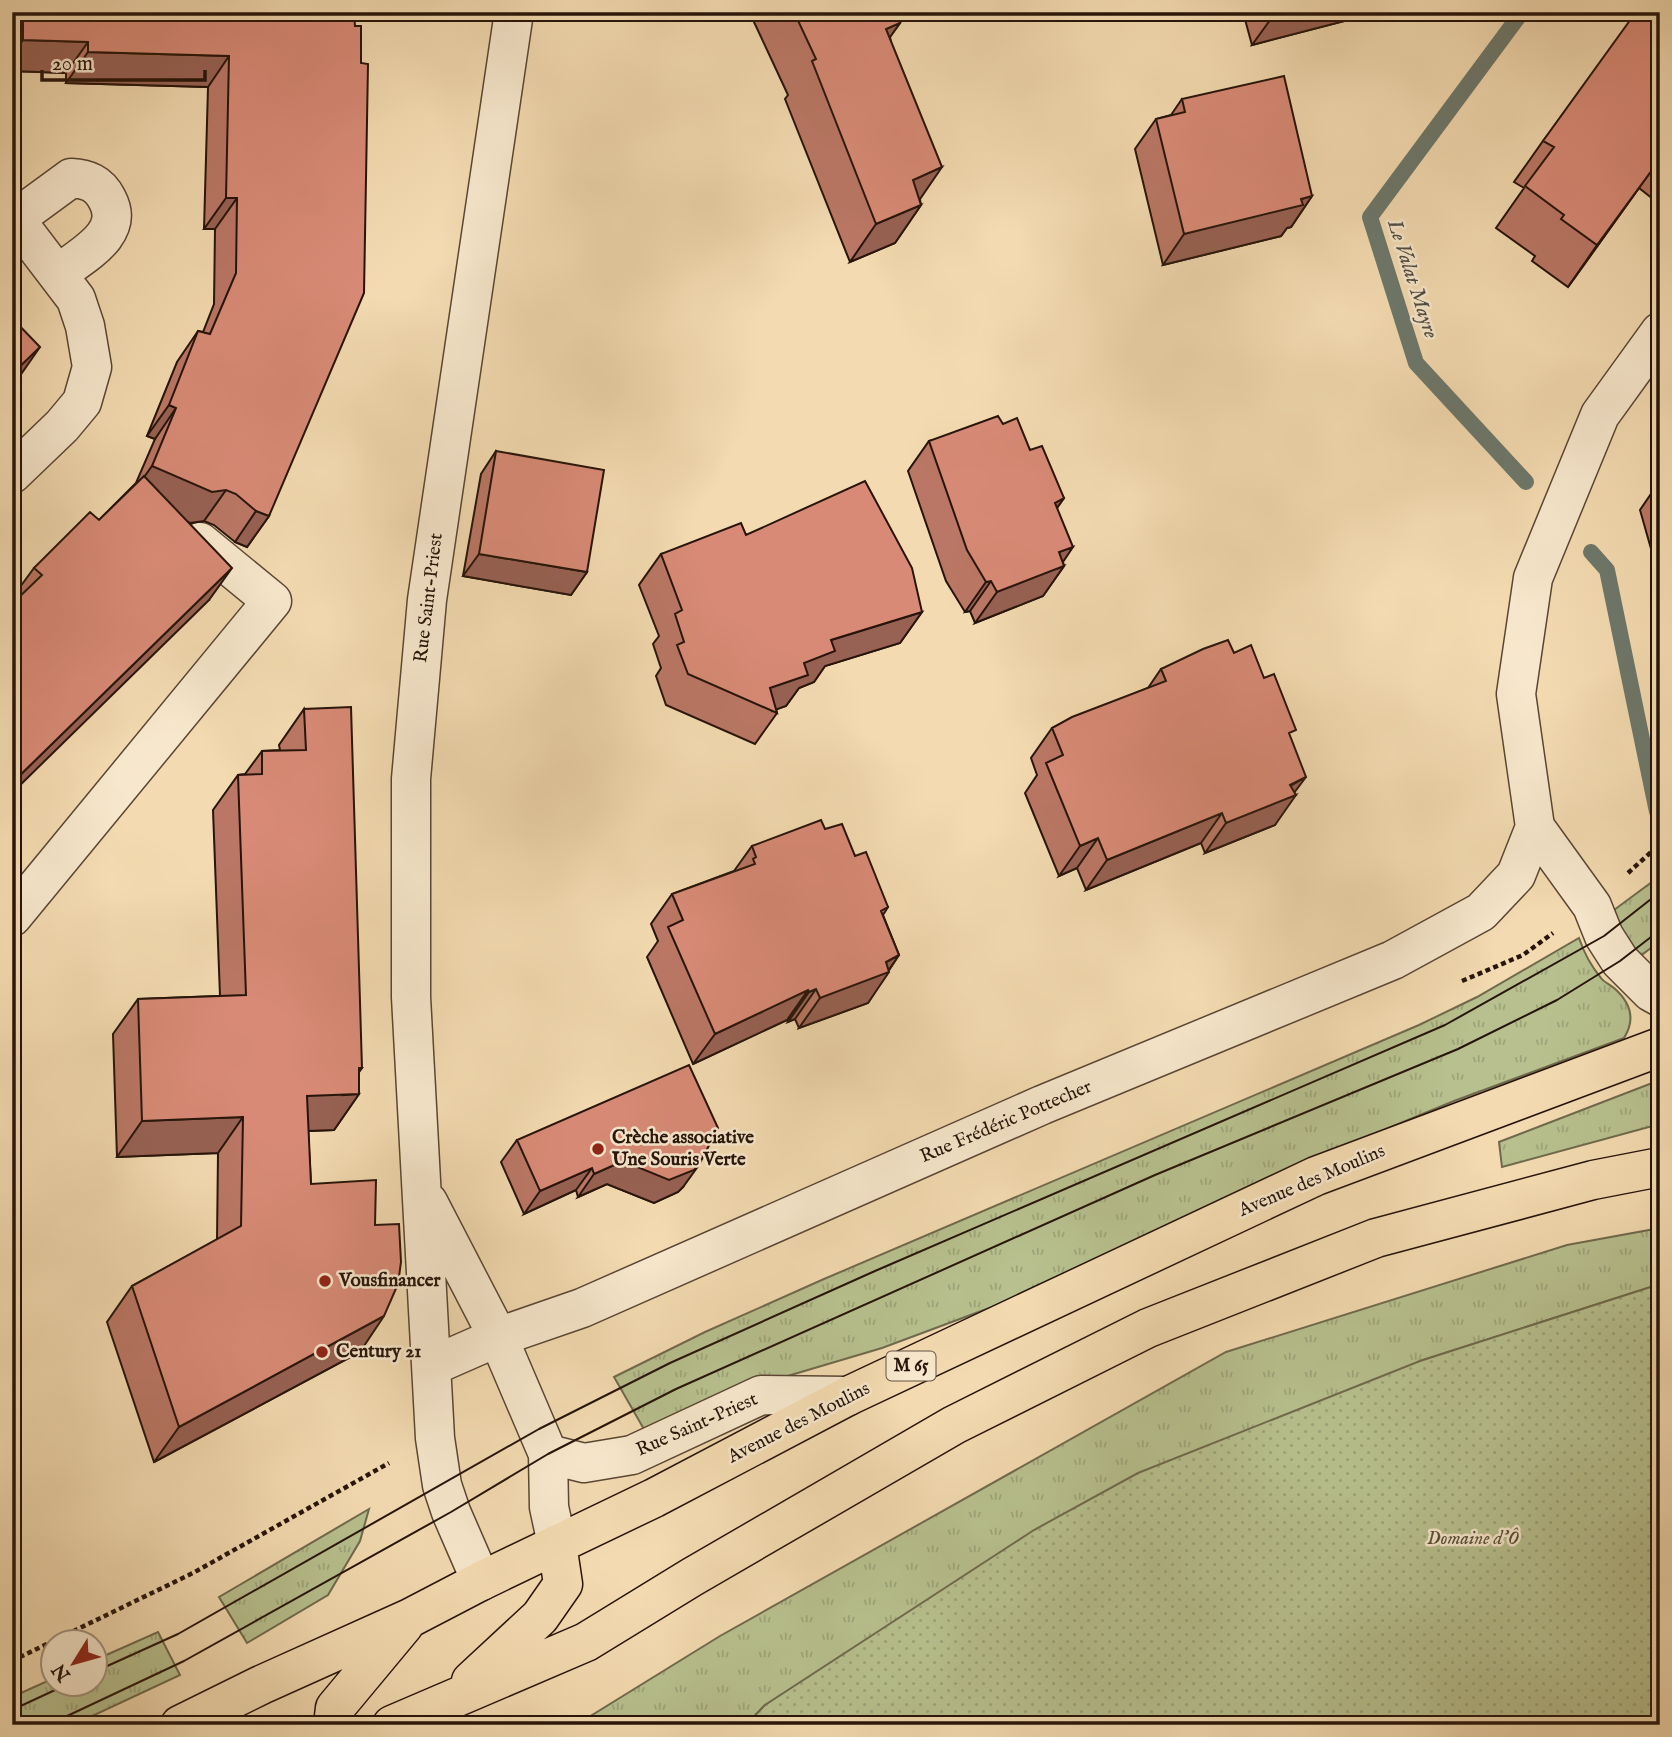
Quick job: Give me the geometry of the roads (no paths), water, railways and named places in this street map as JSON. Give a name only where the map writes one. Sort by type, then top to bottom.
[{"type":"main road","name":"Avenue des Moulins","points":[[180,1725],[261,1685],[410,1618],[653,1498],[848,1396],[1316,1176],[1660,1047]]},
{"type":"main road","points":[[392,1725],[447,1712],[586,1643],[692,1577],[954,1425],[1148,1328],[1376,1238],[1593,1180],[1660,1167]]},
{"type":"main road","points":[[447,1712],[540,1617],[563,1584],[556,1544]]},
{"type":"main road","points":[[333,1725],[335,1708],[410,1618]]},
{"type":"street","name":"Rue Saint-Priest","points":[[481,1581],[442,1485],[435,1438],[411,997],[411,779],[427,600],[514,12]]},
{"type":"street","points":[[12,474],[62,426],[82,402],[92,367],[85,326],[76,299],[14,217],[71,178],[88,179],[103,191],[113,210],[112,224],[104,237],[58,274]]},
{"type":"street","name":"Rue Frédéric Pottecher","points":[[1660,332],[1600,415],[1533,578],[1516,694],[1535,827],[1592,906],[1604,936],[1620,961],[1630,974],[1660,997]]},
{"type":"street","points":[[12,917],[272,601],[200,542]]},
{"type":"street","name":"Rue Frédéric Pottecher","points":[[432,1366],[498,1338],[582,1308],[1042,1105],[1393,960],[1481,912],[1516,875],[1535,827]]},
{"type":"street","name":"Rue Saint-Priest","points":[[421,1188],[498,1338],[548,1454],[549,1507],[556,1544]]},
{"type":"street","name":"Rue Saint-Priest","points":[[548,1454],[584,1463],[632,1455],[761,1395],[848,1396]]},
{"type":"waterway","name":"Le Valat Mayre","points":[[1522,12],[1370,217],[1416,363],[1526,482]]},
{"type":"waterway","name":"Le Valat Mayre","points":[[1591,552],[1607,570],[1657,812]]},
{"type":"tram line","points":[[108,1666],[178,1634],[539,1429],[670,1363],[875,1271],[1445,1025],[1604,936],[1660,892]]},
{"type":"tram line","points":[[48,1725],[184,1661],[451,1512],[548,1454],[676,1389],[1155,1175],[1458,1049],[1557,1000],[1620,961],[1660,930]]},
{"type":"tram line","points":[[12,1710],[38,1698]]},
{"type":"place","name":"Crèche associative Une Souris Verte","points":[[598,1149]]},
{"type":"place","name":"Vousfinancer","points":[[325,1281]]},
{"type":"place","name":"Century 21","points":[[322,1352]]},
{"type":"park label","name":"Domaine d'Ô","points":[[1473,1539]]}]
